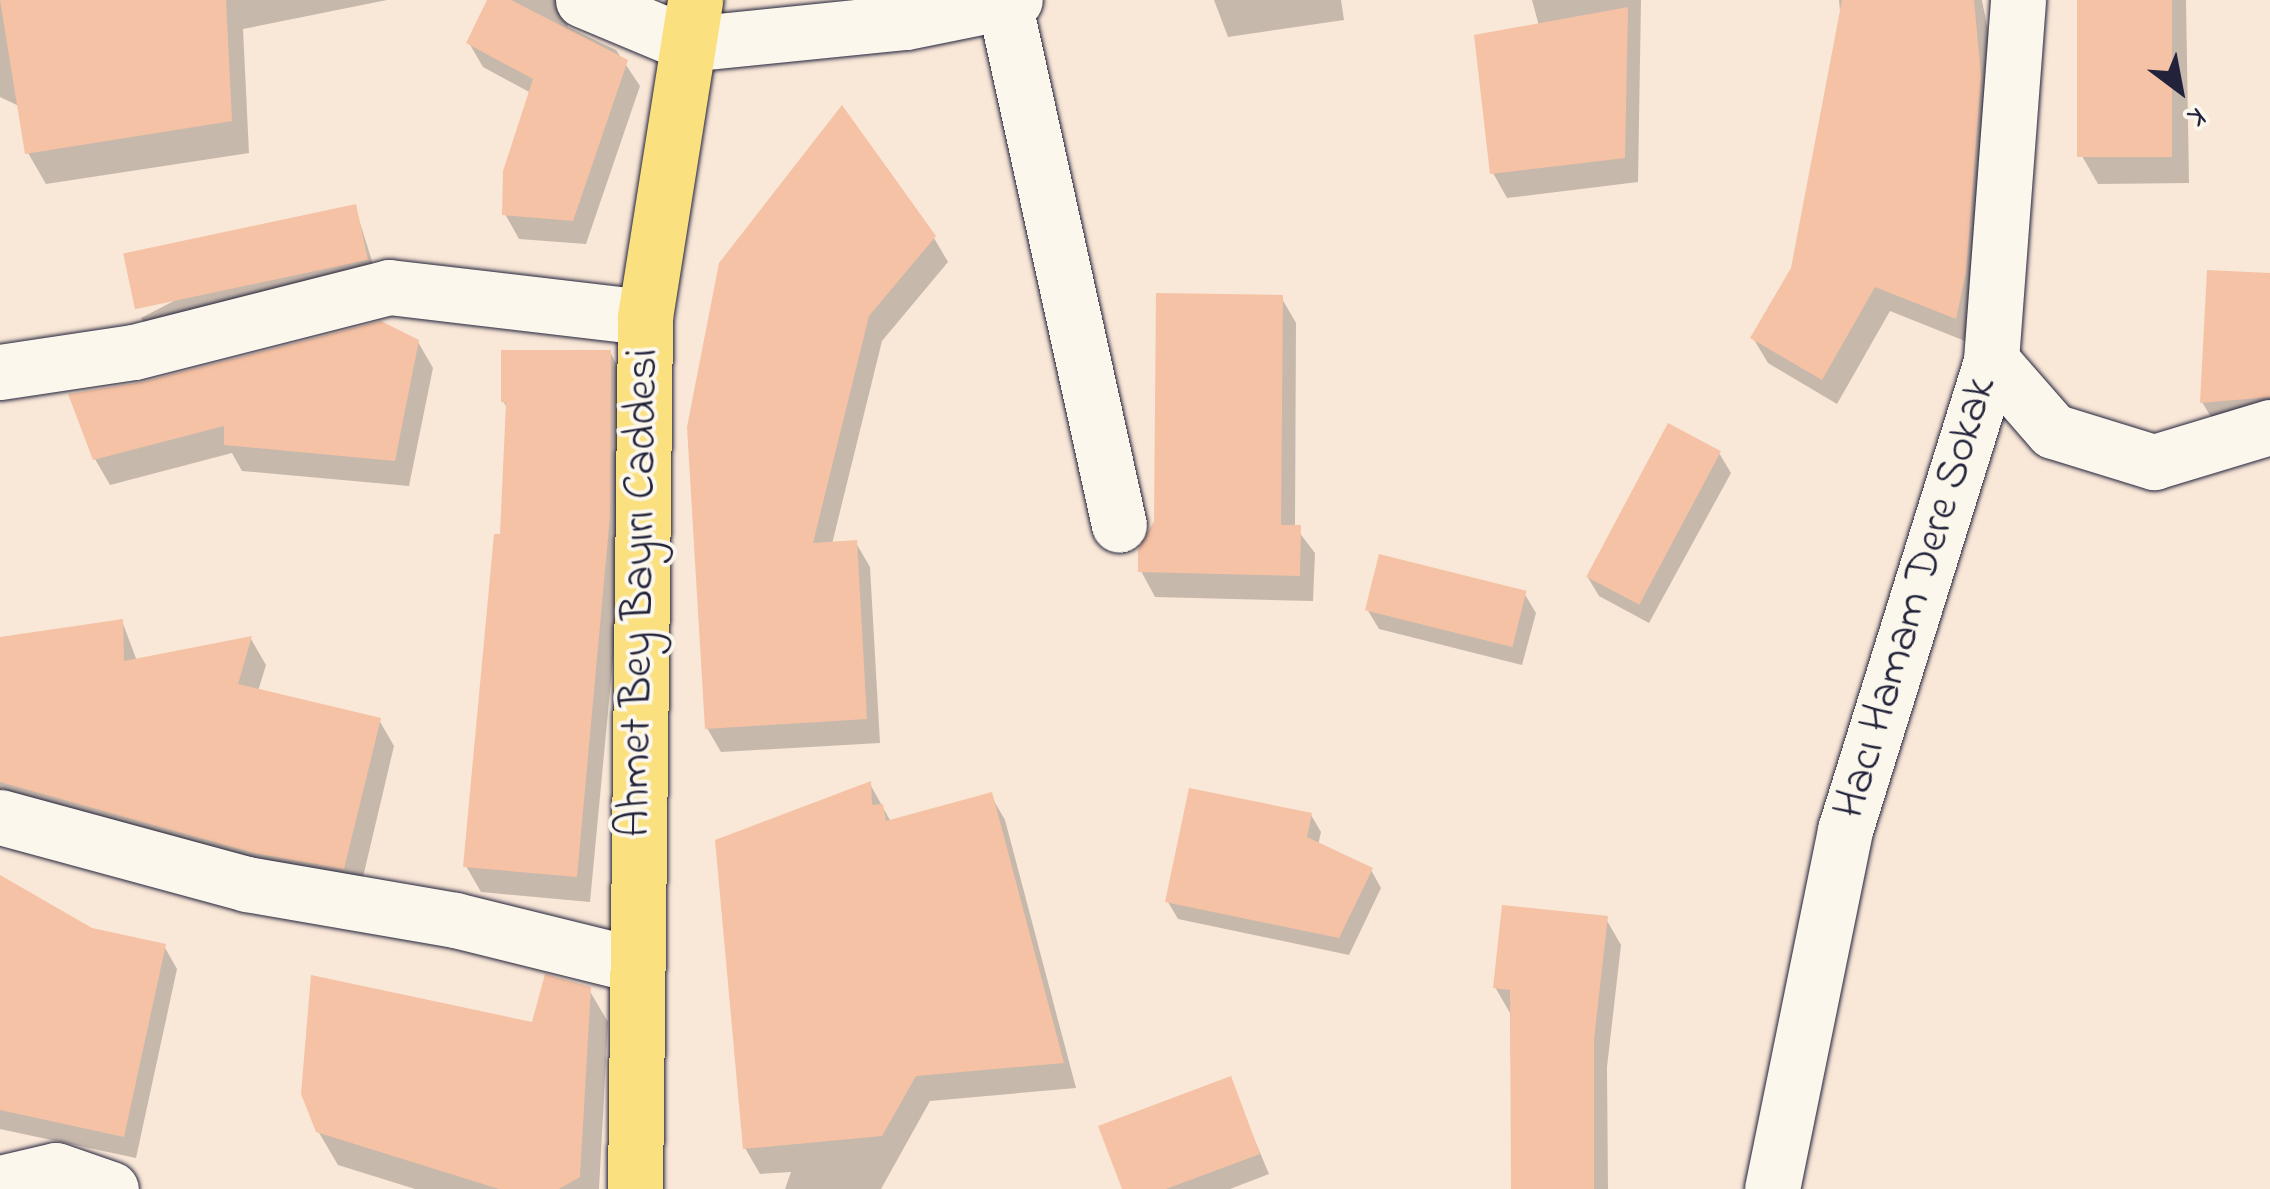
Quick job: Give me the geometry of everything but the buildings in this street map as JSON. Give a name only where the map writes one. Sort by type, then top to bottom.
[{"type":"main road","name":"Ahmet Bey Bayırı Caddesi","points":[[635,1189],[645,317],[692,22]]},
{"type":"street","points":[[582,0],[692,22],[1010,3],[1118,525]]},
{"type":"street","name":"Hacı Hamam Dere Sokak","points":[[1772,1189],[1844,830],[1992,360],[2018,0]]},
{"type":"street","points":[[0,372],[134,352],[389,287],[645,317]]},
{"type":"street","points":[[1992,360],[2053,430],[2154,462],[2270,426]]},
{"type":"street","points":[[0,817],[247,884],[454,920],[636,965]]},
{"type":"street","points":[[0,1183],[56,1170],[111,1189]]}]
